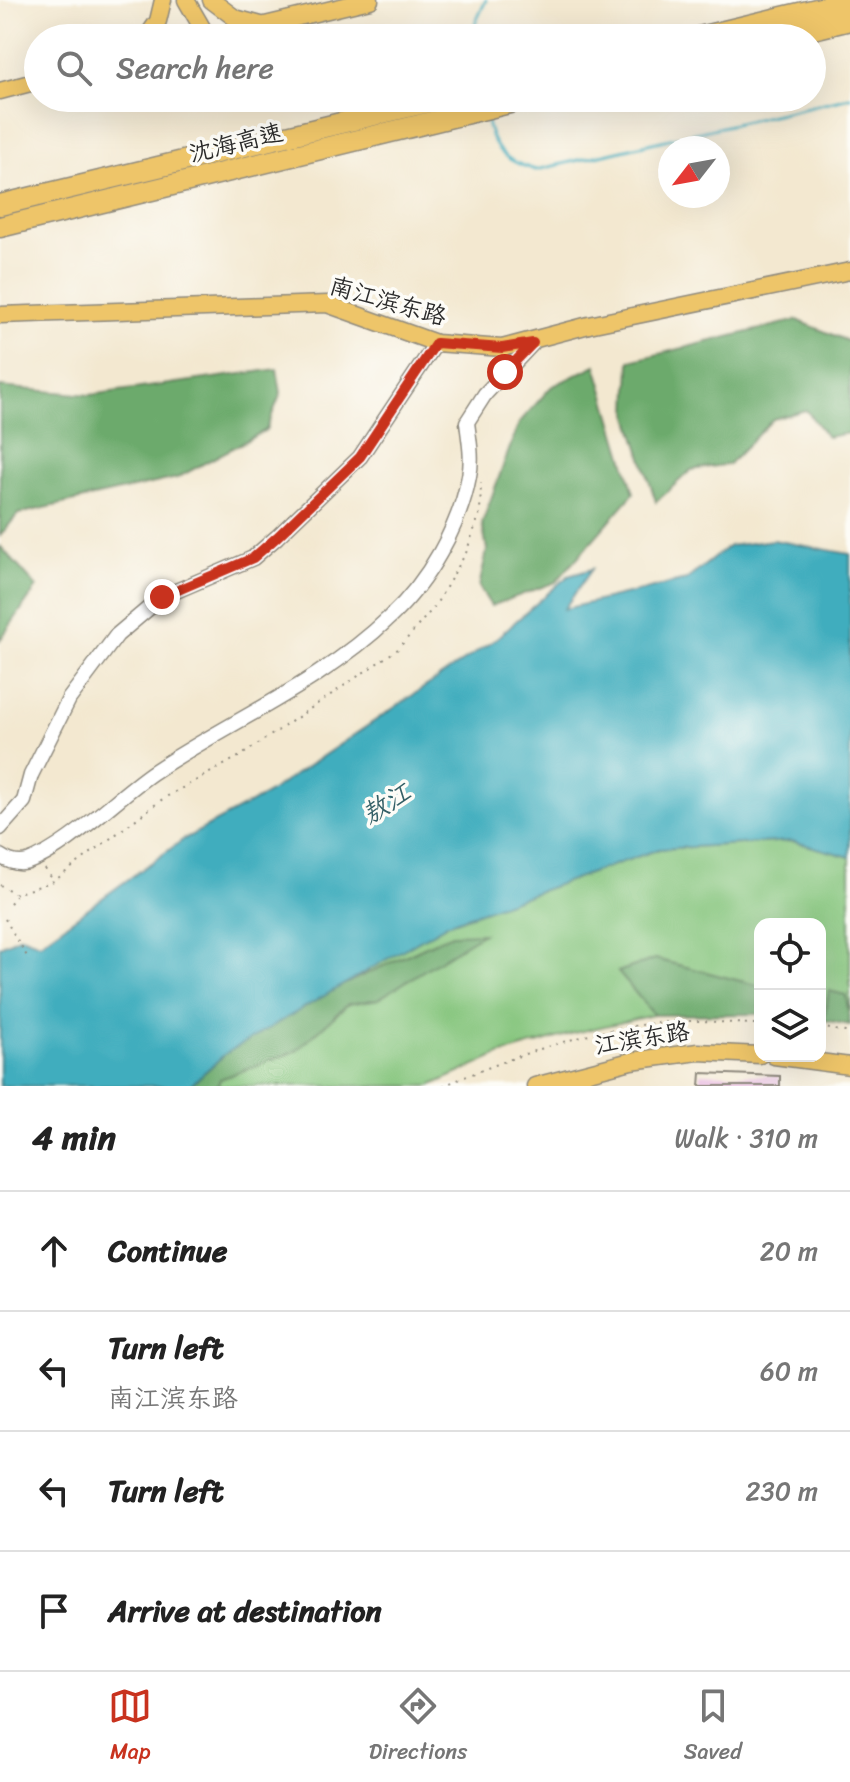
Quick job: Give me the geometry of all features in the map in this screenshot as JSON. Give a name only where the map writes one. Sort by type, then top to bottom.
[{"type":"highway","points":[[754,24],[850,1]]},
{"type":"highway","points":[[826,26],[850,20]]},
{"type":"highway","name":"沈海高速","points":[[0,205],[387,112]]},
{"type":"highway","name":"沈海高速","points":[[0,227],[472,112]]},
{"type":"main road","points":[[156,24],[163,0]]},
{"type":"main road","points":[[186,0],[201,24]]},
{"type":"main road","points":[[211,0],[235,18],[258,24]]},
{"type":"main road","points":[[265,24],[318,6],[370,0]]},
{"type":"main road","points":[[0,91],[24,85]]},
{"type":"main road","name":"南江滨东路","points":[[0,315],[327,304],[436,343],[502,348],[533,343],[589,325],[850,271]]},
{"type":"main road","name":"江滨东路","points":[[535,1086],[631,1061],[685,1054],[754,1055]]},
{"type":"main road","points":[[820,1062],[850,1066]]},
{"type":"street","points":[[0,828],[24,801],[31,775],[69,699],[117,635],[162,597],[253,558],[277,537],[360,457],[436,343]]},
{"type":"street","points":[[0,856],[11,862],[26,863],[48,851],[130,788],[250,716],[361,641],[392,616],[423,579],[454,525],[469,476],[471,453],[467,422],[485,394],[533,343]]},
{"type":"path","points":[[10,903],[16,894]]},
{"type":"path","points":[[5,919],[28,958]]},
{"type":"path","points":[[443,1086],[540,1049],[622,1029],[692,1021],[754,1024]]},
{"type":"path","points":[[826,1028],[850,1033]]},
{"type":"green space","points":[[797,320],[850,342],[850,433],[827,437],[806,410],[773,419],[729,464],[691,470],[656,502],[628,413],[630,361]]},
{"type":"green space","points":[[596,365],[634,493],[556,582],[491,606],[479,587],[487,550],[482,523],[519,423],[551,387]]},
{"type":"green space","points":[[277,369],[281,393],[266,430],[177,478],[18,514],[0,536],[0,387],[90,395]]},
{"type":"green space","points":[[0,546],[37,587],[0,640]]},
{"type":"green space","points":[[792,841],[850,857],[850,1011],[846,996],[829,991],[826,1008],[826,918],[754,918],[754,984],[655,959],[618,972],[654,1015],[574,1033],[499,1055],[430,1086],[217,1086],[220,1079],[296,1051],[348,1004],[378,999],[481,934],[452,934],[321,995],[449,923],[659,849]]},
{"type":"green space","points":[[483,933],[378,999],[348,1004],[296,1051],[220,1079],[217,1086],[189,1086],[225,1054],[321,995],[452,934]]},
{"type":"green space","points":[[655,959],[754,984],[754,1014],[654,1015],[618,972]]},
{"type":"green space","points":[[829,991],[846,995],[850,1025],[826,1020]]},
{"type":"water","name":"敖江","points":[[773,540],[850,554],[850,857],[792,841],[659,849],[449,923],[225,1054],[189,1086],[0,1086],[0,946],[21,936],[40,943],[184,839],[262,797],[493,641],[568,576],[592,569],[564,609],[686,580],[729,546]]},
{"type":"building","points":[[701,1073],[780,1076],[780,1086],[700,1086]]},
{"type":"waterway","points":[[475,24],[486,0]]},
{"type":"waterway","points":[[826,103],[850,97]]},
{"type":"waterway","points":[[486,117],[492,138],[501,152],[516,163],[536,170],[785,112]]},
{"type":"route","points":[[162,597],[253,558],[277,537],[360,457],[436,343],[502,348],[533,343],[505,372]]}]
